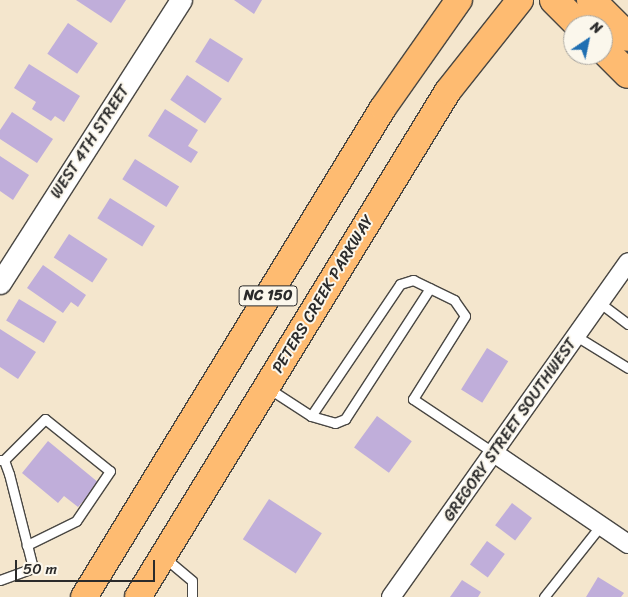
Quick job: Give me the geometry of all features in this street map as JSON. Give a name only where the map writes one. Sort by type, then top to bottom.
[{"type":"highway","points":[[554,0],[569,15]]},
{"type":"highway","points":[[591,0],[628,37]]},
{"type":"highway","points":[[613,59],[628,74]]},
{"type":"main road","name":"NC 150","points":[[84,597],[383,108],[460,0]]},
{"type":"main road","name":"PETERS CREEK PARKWAY","points":[[138,597],[448,91],[520,0]]},
{"type":"street","name":"WEST 4TH STREET","points":[[0,283],[181,0]]},
{"type":"street","name":"GREGORY STREET SOUTHWEST","points":[[391,597],[628,262]]},
{"type":"street","points":[[494,453],[628,544]]},
{"type":"lane","points":[[311,416],[400,284],[414,280],[454,300],[464,316],[413,398],[494,453]]},
{"type":"lane","points":[[266,387],[311,416],[335,423],[345,419],[430,288]]},
{"type":"lane","points":[[600,303],[628,324]]},
{"type":"lane","points":[[576,336],[628,368]]},
{"type":"lane","points":[[0,580],[33,568],[2,460],[45,419],[110,471],[76,521],[27,545]]},
{"type":"lane","points":[[544,597],[600,526]]},
{"type":"lane","points":[[163,556],[192,581],[192,597]]},
{"type":"building","points":[[76,0],[126,0],[111,23]]},
{"type":"building","points":[[234,0],[262,0],[254,14]]},
{"type":"building","points":[[68,23],[98,43],[77,74],[47,54]]},
{"type":"building","points":[[210,38],[243,59],[228,82],[195,62]]},
{"type":"building","points":[[29,64],[80,96],[64,122],[55,116],[51,121],[32,109],[36,102],[14,88]]},
{"type":"building","points":[[187,75],[222,98],[205,123],[170,100]]},
{"type":"building","points":[[165,109],[198,130],[188,146],[198,152],[191,163],[148,136]]},
{"type":"building","points":[[12,112],[53,139],[37,163],[0,139],[0,130]]},
{"type":"building","points":[[0,156],[29,175],[13,200],[0,191]]},
{"type":"building","points":[[135,159],[179,187],[166,207],[122,179]]},
{"type":"building","points":[[110,198],[155,226],[142,246],[97,218]]},
{"type":"building","points":[[69,234],[108,259],[92,283],[54,257]]},
{"type":"building","points":[[43,265],[86,295],[78,307],[71,302],[63,313],[27,288]]},
{"type":"building","points":[[19,299],[57,322],[44,343],[6,320]]},
{"type":"building","points":[[0,329],[36,352],[18,379],[0,367]]},
{"type":"building","points":[[487,348],[508,361],[482,403],[461,390]]},
{"type":"building","points":[[377,416],[412,441],[389,473],[354,448]]},
{"type":"building","points":[[48,441],[99,483],[78,507],[64,496],[58,503],[22,473]]},
{"type":"building","points":[[269,499],[322,533],[296,574],[243,539]]},
{"type":"building","points":[[512,503],[532,518],[515,540],[495,525]]},
{"type":"building","points":[[487,541],[505,554],[488,577],[470,564]]},
{"type":"building","points":[[598,577],[624,593],[621,597],[586,597]]},
{"type":"building","points":[[462,580],[481,592],[478,597],[450,597]]}]
